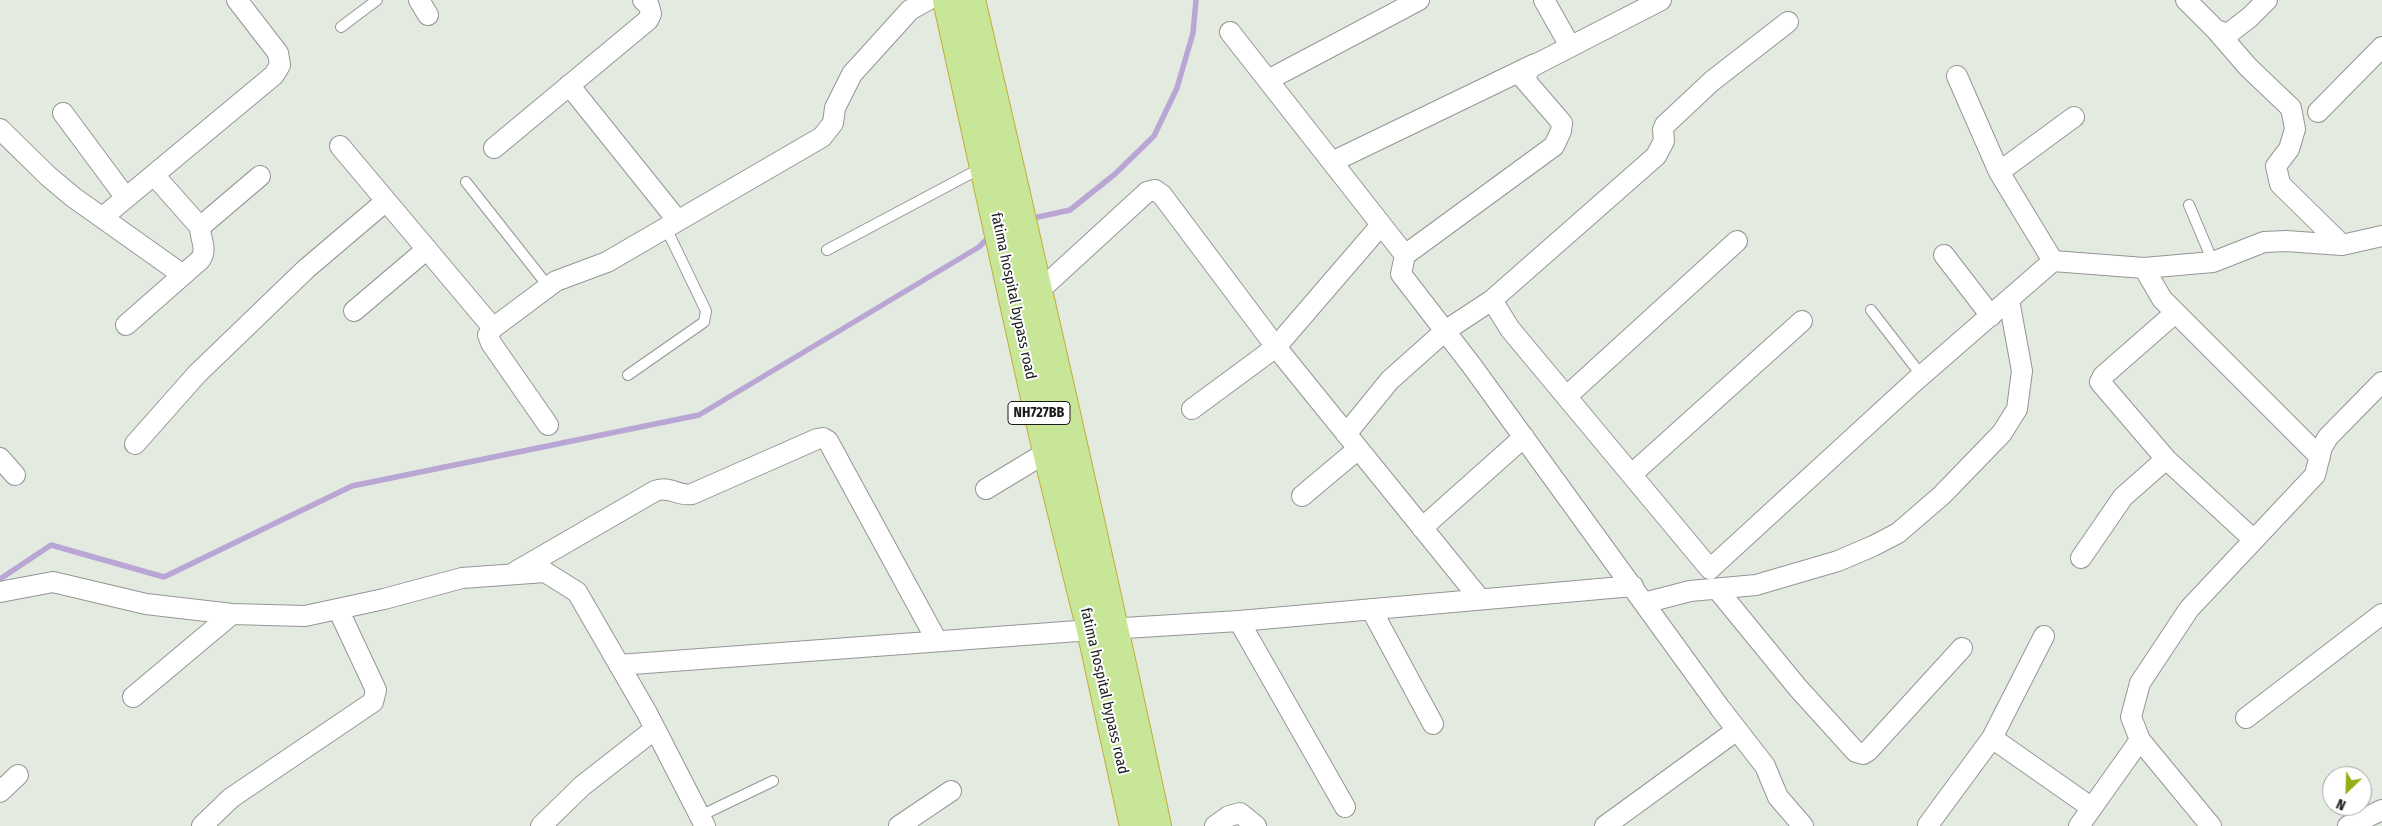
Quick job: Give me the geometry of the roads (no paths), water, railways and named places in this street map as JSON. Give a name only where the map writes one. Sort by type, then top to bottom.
[{"type":"highway","name":"fatima hospital bypass road","points":[[947,0],[984,166],[1045,381],[1102,629],[1134,826]]},
{"type":"highway","name":"fatima hospital bypass road","points":[[971,0],[1040,290],[1047,452],[1102,629],[1156,826]]},
{"type":"street","points":[[103,217],[274,75],[280,65],[278,53],[238,0]]},
{"type":"street","points":[[494,148],[648,20],[651,14],[649,6],[643,0]]},
{"type":"street","points":[[548,425],[491,343],[488,334],[493,328],[548,286],[566,275],[607,262],[828,131],[833,123],[835,108],[852,74],[910,10],[928,0]]},
{"type":"street","points":[[1268,80],[1419,0]]},
{"type":"street","points":[[1544,0],[1570,46]]},
{"type":"street","points":[[1332,162],[1539,62],[1661,0]]},
{"type":"street","points":[[2186,0],[2216,30],[2248,67],[2291,108],[2295,129],[2289,150],[2276,166],[2280,184],[2342,245]]},
{"type":"street","points":[[2216,30],[2228,34],[2250,17],[2267,0]]},
{"type":"street","points":[[1302,496],[1352,441],[1390,380],[1445,331],[1492,300],[1656,156],[1664,141],[1663,130],[1665,125],[1712,81],[1788,22]]},
{"type":"street","points":[[1230,32],[1405,255]]},
{"type":"street","points":[[2318,112],[2382,47]]},
{"type":"street","points":[[1539,62],[1531,67],[1524,79],[1562,123],[1558,140],[1554,146],[1405,255],[1401,274],[1524,437],[1765,766],[1778,797],[1802,826]]},
{"type":"street","points":[[1957,76],[1999,172],[2053,262]]},
{"type":"street","points":[[570,85],[672,225]]},
{"type":"street","points":[[63,113],[126,198]]},
{"type":"street","points":[[1999,172],[2074,117]]},
{"type":"street","points":[[0,129],[48,176],[183,275]]},
{"type":"street","points":[[340,146],[493,328]]},
{"type":"street","points":[[126,325],[204,255],[200,227],[154,175]]},
{"type":"street","points":[[200,227],[260,176]]},
{"type":"street","points":[[1040,290],[1147,192],[1155,190],[1162,195],[1276,347],[1480,599]]},
{"type":"street","points":[[135,444],[197,374],[231,341],[306,269],[386,201]]},
{"type":"street","points":[[1192,410],[1276,347],[1381,225]]},
{"type":"street","points":[[1710,569],[1922,376],[2053,262],[2144,268],[2213,262],[2264,242],[2286,241],[2342,245],[2382,236]]},
{"type":"street","points":[[1567,396],[1737,241]]},
{"type":"street","points":[[354,311],[427,249]]},
{"type":"street","points":[[1944,255],[1991,316]]},
{"type":"street","points":[[2144,268],[2162,299],[2175,313],[2320,457]]},
{"type":"street","points":[[1492,300],[1510,329],[1710,569],[1798,688],[1856,752],[1863,754],[1868,751],[1962,648]]},
{"type":"street","points":[[1644,603],[1690,591],[1756,585],[1838,561],[1898,533],[1942,494],[1995,440],[2017,409],[2022,371],[2009,300]]},
{"type":"street","points":[[2175,313],[2103,376],[2100,382],[2166,459],[2254,540]]},
{"type":"street","points":[[1632,474],[1802,321]]},
{"type":"street","points":[[2211,826],[2140,740],[2131,717],[2140,683],[2189,609],[2315,475],[2322,447],[2328,437],[2382,382]]},
{"type":"street","points":[[1422,528],[1524,437]]},
{"type":"street","points":[[511,574],[655,491],[668,489],[686,495],[692,494],[816,439],[823,438],[828,441],[937,641]]},
{"type":"street","points":[[986,489],[1047,452]]},
{"type":"street","points":[[0,458],[15,475]]},
{"type":"street","points":[[2081,558],[2123,497],[2166,459]]},
{"type":"street","points":[[0,592],[53,582],[146,604],[232,614],[305,616],[462,578],[545,572],[577,592],[655,729],[702,823]]},
{"type":"street","points":[[620,665],[1102,629],[1239,621],[1633,586]]},
{"type":"street","points":[[202,826],[230,798],[374,702],[376,690],[338,609]]},
{"type":"street","points":[[1371,609],[1433,724]]},
{"type":"street","points":[[133,697],[232,614]]},
{"type":"street","points":[[2246,718],[2382,614]]},
{"type":"street","points":[[1239,621],[1346,808]]},
{"type":"street","points":[[1928,825],[1992,738],[2044,636]]},
{"type":"street","points":[[541,826],[582,786],[655,729]]},
{"type":"street","points":[[1605,826],[1737,730]]},
{"type":"street","points":[[1992,738],[2092,808]]},
{"type":"street","points":[[2079,826],[2140,740]]},
{"type":"street","points":[[0,792],[18,775]]},
{"type":"street","points":[[899,826],[951,790]]},
{"type":"street","points":[[2348,826],[2382,810]]},
{"type":"street","points":[[1215,826],[1229,816],[1240,813],[1248,817],[1256,826]]},
{"type":"lane","points":[[341,28],[377,0]]},
{"type":"lane","points":[[827,250],[984,166]]},
{"type":"lane","points":[[466,182],[548,286]]},
{"type":"lane","points":[[2189,205],[2213,262]]},
{"type":"lane","points":[[628,375],[704,322],[707,317],[672,225]]},
{"type":"lane","points":[[1871,310],[1922,376]]},
{"type":"lane","points":[[702,823],[773,781]]},
{"type":"waterway","points":[[1038,217],[1070,210],[1115,174],[1154,136],[1177,88],[1193,33],[1196,0]]},
{"type":"waterway","points":[[0,579],[51,545],[164,577],[352,486],[699,415],[979,247],[991,235]]}]
